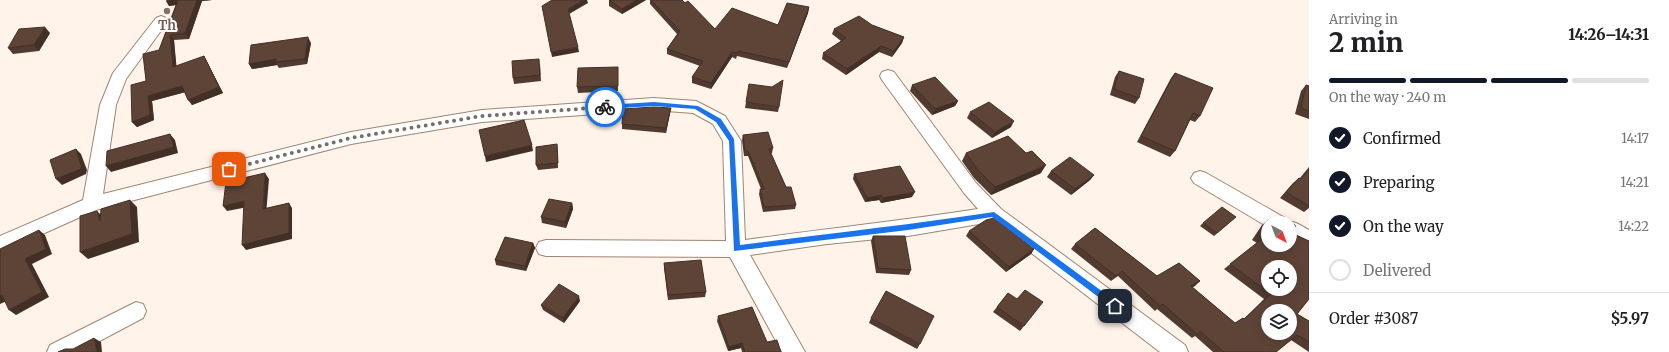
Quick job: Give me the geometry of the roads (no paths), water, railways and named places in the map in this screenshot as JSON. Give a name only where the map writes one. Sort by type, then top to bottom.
[{"type":"street","points":[[92,204],[108,105],[119,77],[161,21]]},
{"type":"street","points":[[888,76],[961,176],[994,214],[1177,352]]},
{"type":"street","points":[[0,245],[92,204],[351,138],[482,116],[654,104],[696,107],[718,120],[732,141],[736,249],[794,352]]},
{"type":"street","points":[[1200,178],[1266,216]]},
{"type":"street","points":[[546,248],[736,249],[827,236],[908,228],[994,214]]},
{"type":"street","points":[[1297,233],[1309,240]]},
{"type":"street","points":[[58,352],[136,311]]},
{"type":"place","name":"Th","points":[[167,11]]}]
